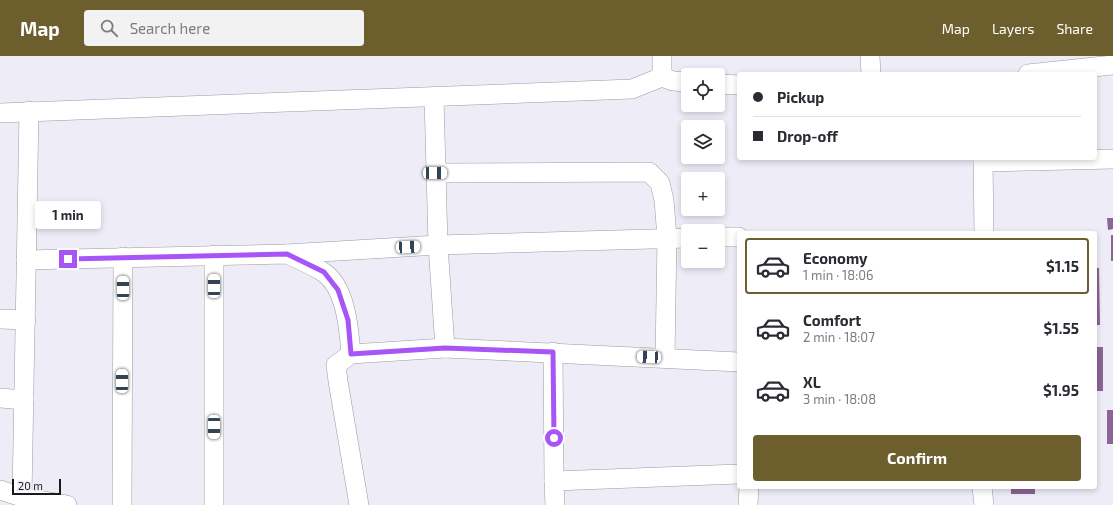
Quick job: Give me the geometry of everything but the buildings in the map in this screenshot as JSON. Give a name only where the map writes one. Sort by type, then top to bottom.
[{"type":"street","points":[[662,56],[662,77]]},
{"type":"street","points":[[870,56],[871,72]]},
{"type":"street","points":[[1047,72],[1113,65]]},
{"type":"street","points":[[0,113],[632,89],[662,77],[681,82]]},
{"type":"street","points":[[725,84],[737,85]]},
{"type":"street","points":[[434,97],[438,245],[445,348]]},
{"type":"street","points":[[22,497],[29,111]]},
{"type":"street","points":[[1097,159],[1113,159]]},
{"type":"street","points":[[983,160],[984,231]]},
{"type":"street","points":[[435,173],[649,172],[660,182],[664,200],[667,238],[665,358]]},
{"type":"street","points":[[725,237],[737,237]]},
{"type":"street","points":[[26,260],[287,254],[438,245],[681,238]]},
{"type":"street","points":[[287,254],[324,272],[338,290],[348,320],[351,354]]},
{"type":"street","points":[[214,255],[214,505]]},
{"type":"street","points":[[122,505],[123,257]]},
{"type":"street","points":[[0,319],[26,320]]},
{"type":"street","points":[[359,505],[336,365],[351,354],[445,348],[737,362]]},
{"type":"street","points":[[553,352],[555,505]]},
{"type":"street","points":[[0,398],[24,400]]},
{"type":"street","points":[[554,481],[737,474]]},
{"type":"street","points":[[748,505],[749,489]]},
{"type":"street","points":[[982,489],[984,505]]},
{"type":"street","points":[[0,490],[22,497],[67,505]]},
{"type":"route","points":[[68,259],[287,254],[324,272],[338,290],[348,320],[351,354],[445,348],[553,352],[554,438]]}]
